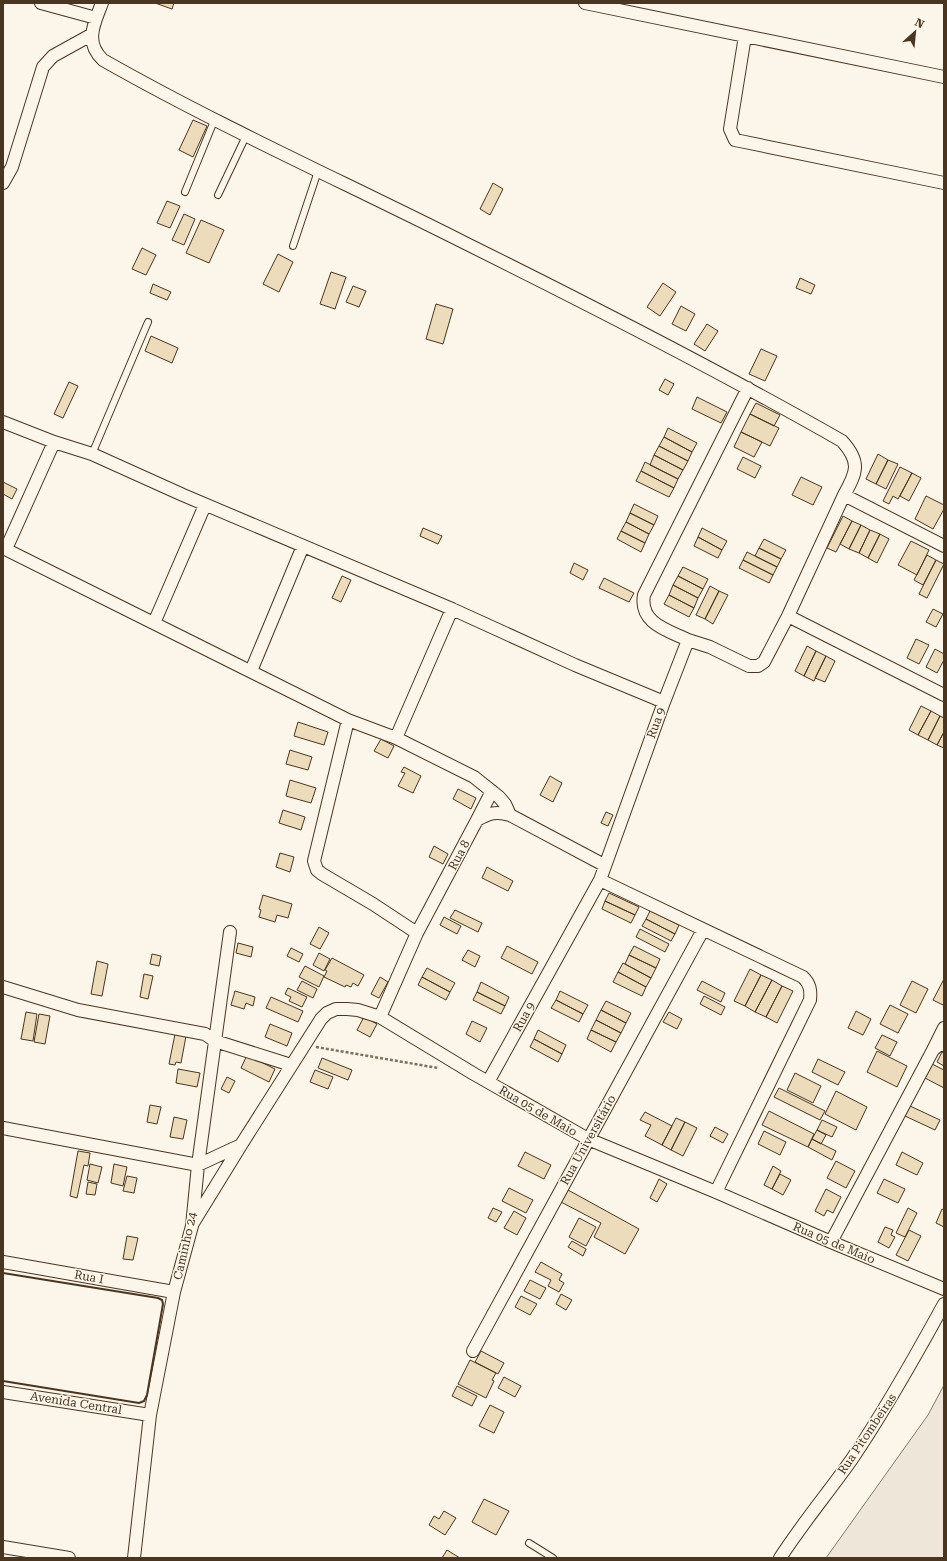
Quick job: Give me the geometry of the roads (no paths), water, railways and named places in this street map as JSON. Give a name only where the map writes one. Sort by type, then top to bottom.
[{"type":"street","points":[[41,3],[96,18]]},
{"type":"street","points":[[102,3],[91,35],[93,46],[97,55],[103,60],[214,120],[464,242],[748,388],[842,441],[849,448],[856,463],[852,480],[788,616],[764,662],[758,666],[749,666],[710,647],[688,640],[667,630],[648,619],[642,602],[644,595],[748,388]]},
{"type":"street","points":[[585,3],[944,77]]},
{"type":"street","points":[[3,183],[12,167],[43,67],[53,56],[91,35]]},
{"type":"street","points":[[745,36],[730,129],[735,140],[944,183]]},
{"type":"street","points":[[3,422],[54,442],[92,454],[205,505],[664,702]]},
{"type":"street","points":[[54,442],[4,548],[348,720],[396,738],[474,777],[492,791],[505,804],[510,815]]},
{"type":"street","points":[[844,495],[944,546]]},
{"type":"street","points":[[154,623],[205,505]]},
{"type":"street","points":[[251,671],[303,546]]},
{"type":"street","points":[[396,738],[452,610]]},
{"type":"street","points":[[788,616],[944,695]]},
{"type":"street","name":"Rua 9","points":[[488,1082],[600,880],[604,865],[688,640]]},
{"type":"street","points":[[348,720],[314,866],[322,874],[373,904],[417,933]]},
{"type":"street","name":"Rua 8","points":[[380,1017],[417,933],[492,791]]},
{"type":"street","points":[[477,820],[493,812],[501,812],[510,815],[604,865]]},
{"type":"street","points":[[600,880],[803,977],[808,982],[811,992],[810,1000],[716,1192]]},
{"type":"street","name":"Rua Universitário","points":[[473,1351],[702,930]]},
{"type":"street","name":"Caminho 24","points":[[134,1558],[150,1415],[174,1292],[192,1226],[198,1165],[230,932]]},
{"type":"street","points":[[3,987],[78,1010],[205,1034],[215,1041],[291,1065]]},
{"type":"street","name":"Rua 05 de Maio","points":[[192,1226],[241,1145],[321,1019],[327,1013],[336,1009],[358,1010],[380,1017],[488,1082],[588,1139],[944,1289]]},
{"type":"street","points":[[831,1242],[939,1047],[944,1028]]},
{"type":"street","points":[[3,1128],[198,1165],[241,1145]]},
{"type":"street","name":"Rua I","points":[[3,1262],[174,1292]]},
{"type":"street","name":"Rua Pitombeiras","points":[[780,1558],[799,1528],[851,1459],[895,1392],[944,1304]]},
{"type":"street","name":"Avenida Central","points":[[3,1392],[150,1415]]},
{"type":"street","points":[[3,1547],[69,1558]]},
{"type":"lane","points":[[185,192],[214,120]]},
{"type":"lane","points":[[218,195],[246,136]]},
{"type":"lane","points":[[293,246],[318,171]]},
{"type":"lane","points":[[92,454],[148,322]]},
{"type":"lane","points":[[529,1543],[553,1558]]}]
